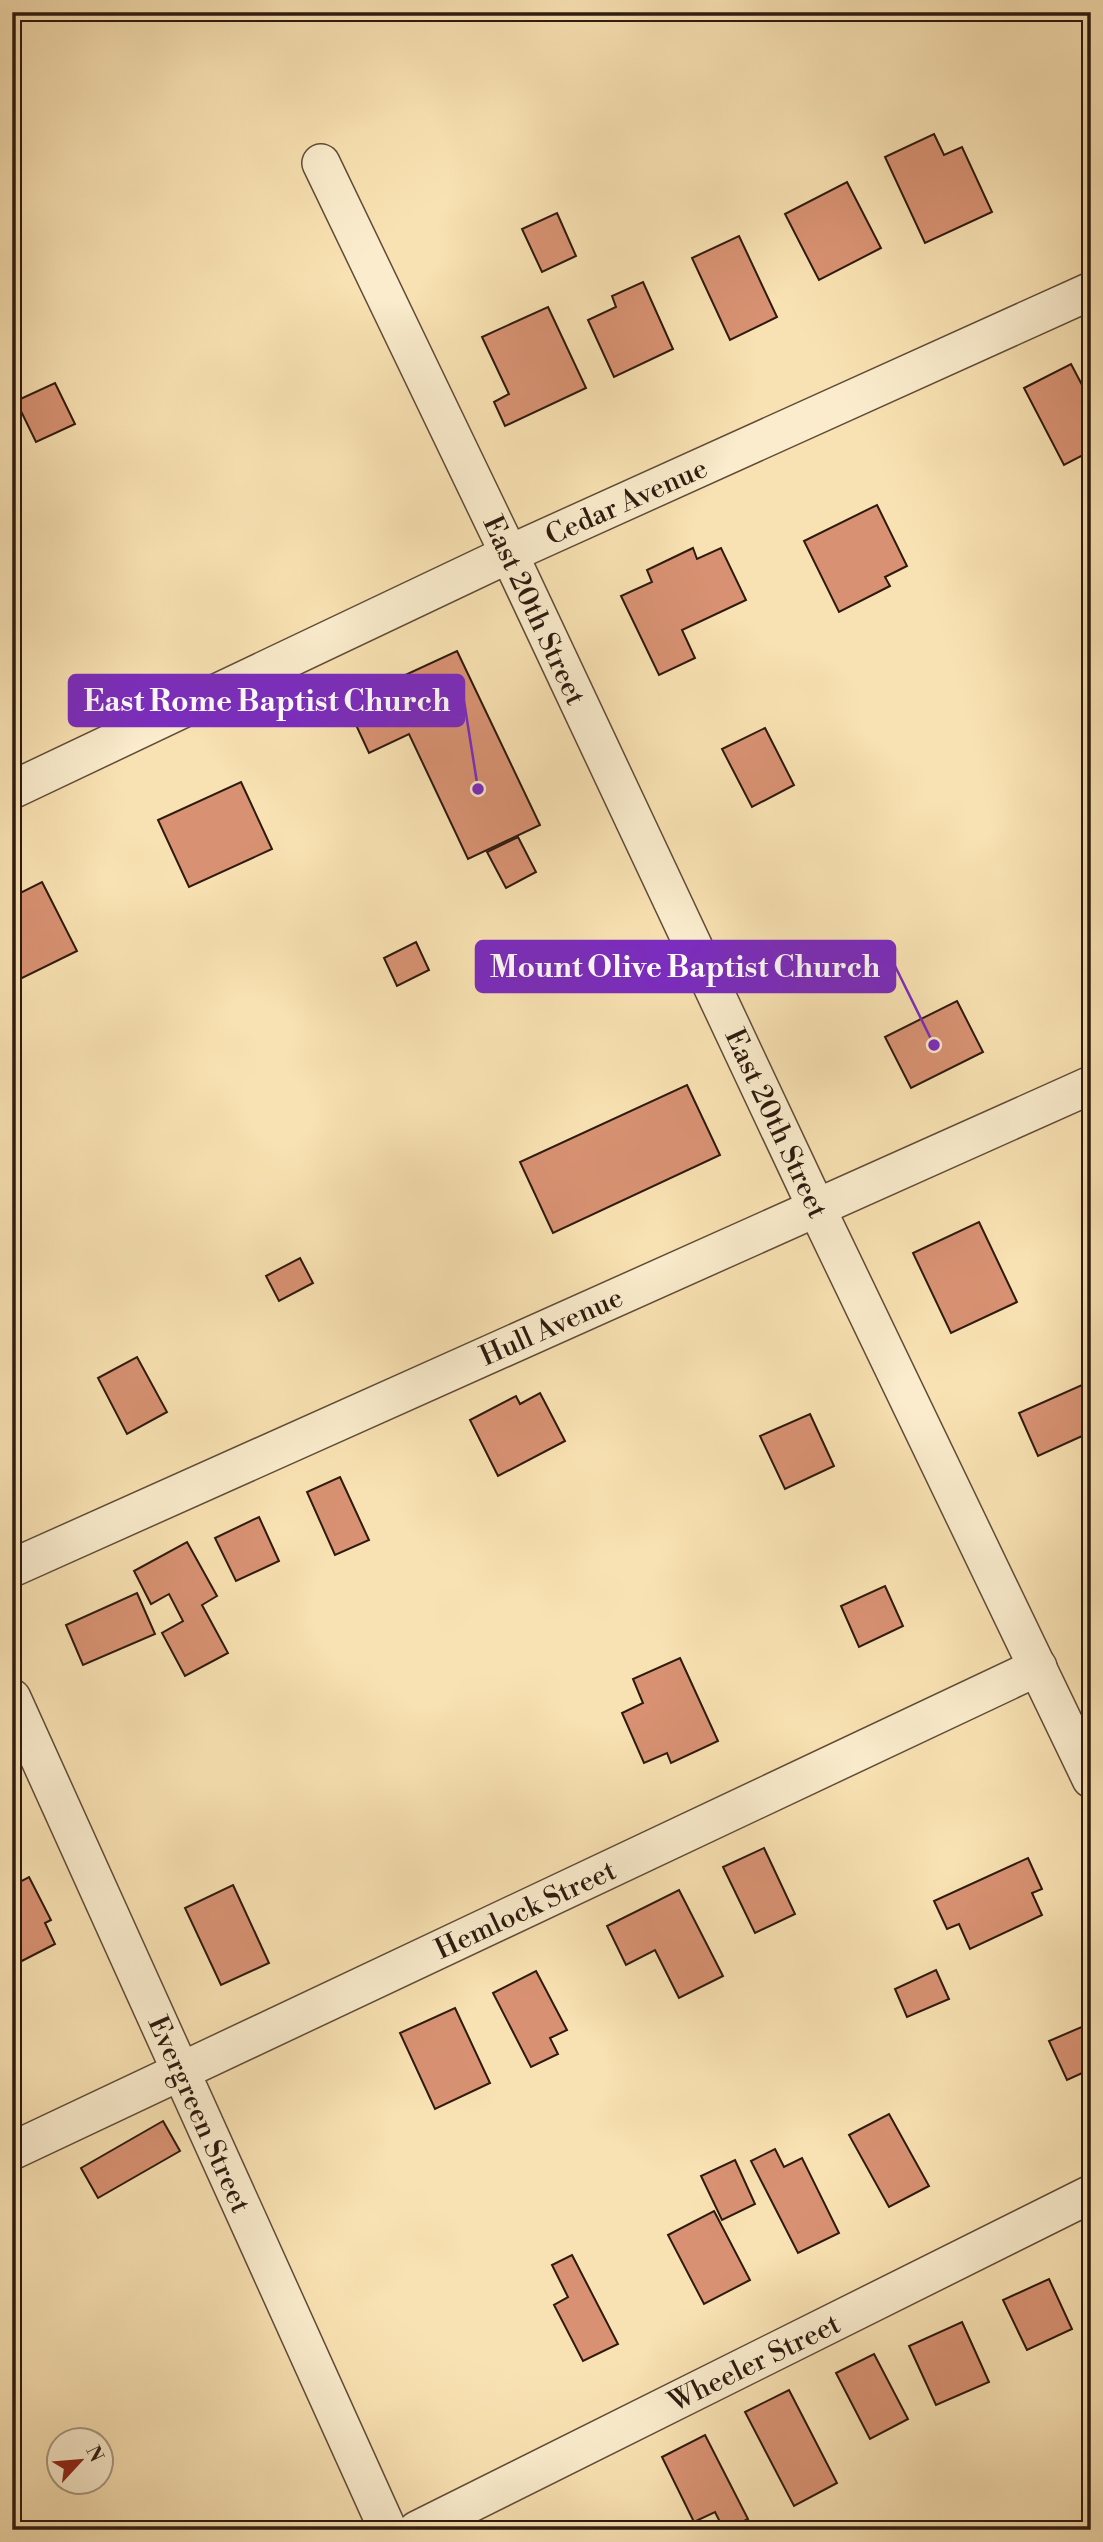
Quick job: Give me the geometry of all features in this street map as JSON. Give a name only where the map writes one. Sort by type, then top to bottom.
[{"type":"street","name":"East 20th Street","points":[[321,163],[509,554],[816,1207],[1091,1779]]},
{"type":"street","name":"Cedar Avenue","points":[[12,790],[509,554],[1091,291]]},
{"type":"street","name":"Hull Avenue","points":[[12,1568],[1091,1085]]},
{"type":"street","name":"Hemlock Street","points":[[12,2151],[1038,1667]]},
{"type":"street","name":"Evergreen Street","points":[[12,1698],[388,2530]]},
{"type":"street","name":"Wheeler Street","points":[[417,2530],[1091,2194]]},
{"type":"building","points":[[1078,12],[1091,12],[1091,38]]},
{"type":"building","points":[[934,134],[944,155],[962,147],[992,212],[925,243],[885,157]]},
{"type":"building","points":[[847,182],[881,248],[819,280],[785,214]]},
{"type":"building","points":[[557,213],[576,256],[542,272],[522,229]]},
{"type":"building","points":[[739,236],[777,317],[730,340],[692,258]]},
{"type":"building","points":[[643,282],[673,349],[614,377],[588,320],[616,307],[612,296]]},
{"type":"building","points":[[548,307],[586,388],[505,426],[494,402],[509,394],[482,337]]},
{"type":"building","points":[[1071,364],[1091,402],[1091,451],[1064,465],[1024,388]]},
{"type":"building","points":[[55,383],[75,424],[36,442],[16,401]]},
{"type":"building","points":[[877,505],[907,566],[885,577],[890,586],[839,612],[804,541]]},
{"type":"building","points":[[693,548],[697,559],[721,548],[746,600],[682,630],[695,658],[659,675],[621,596],[652,582],[647,570]]},
{"type":"building","points":[[457,651],[540,825],[468,859],[409,734],[369,753],[350,712],[407,685],[403,676]]},
{"type":"building","points":[[765,728],[794,785],[752,807],[722,749]]},
{"type":"building","points":[[241,782],[272,849],[189,887],[158,820]]},
{"type":"building","points":[[518,837],[536,872],[506,888],[487,852]]},
{"type":"building","points":[[42,882],[77,951],[12,983],[12,897]]},
{"type":"building","points":[[416,942],[429,970],[397,986],[384,958]]},
{"type":"building","points":[[957,1001],[983,1052],[911,1088],[885,1037]]},
{"type":"building","points":[[687,1085],[720,1155],[553,1233],[520,1162]]},
{"type":"building","points":[[979,1222],[1017,1302],[951,1333],[913,1253]]},
{"type":"building","points":[[300,1258],[313,1283],[279,1301],[266,1276]]},
{"type":"building","points":[[137,1357],[167,1412],[127,1434],[98,1378]]},
{"type":"building","points":[[1091,1381],[1091,1432],[1038,1456],[1019,1413]]},
{"type":"building","points":[[540,1393],[565,1441],[498,1476],[470,1420],[516,1396],[520,1404]]},
{"type":"building","points":[[810,1414],[834,1466],[785,1489],[760,1436]]},
{"type":"building","points":[[340,1477],[369,1540],[335,1555],[307,1492]]},
{"type":"building","points":[[259,1517],[279,1561],[236,1581],[215,1538]]},
{"type":"building","points":[[187,1542],[217,1596],[202,1605],[228,1653],[185,1676],[162,1633],[183,1621],[169,1594],[151,1604],[134,1571]]},
{"type":"building","points":[[885,1586],[903,1626],[859,1647],[841,1606]]},
{"type":"building","points":[[137,1593],[155,1634],[83,1665],[66,1625]]},
{"type":"building","points":[[680,1658],[718,1741],[671,1763],[667,1753],[644,1763],[622,1713],[643,1703],[633,1679]]},
{"type":"building","points":[[764,1848],[795,1914],[755,1933],[723,1867]]},
{"type":"building","points":[[1028,1858],[1042,1889],[1032,1893],[1042,1915],[970,1949],[959,1924],[947,1929],[934,1901]]},
{"type":"building","points":[[29,1877],[51,1920],[45,1923],[55,1944],[12,1966],[12,1886]]},
{"type":"building","points":[[233,1885],[269,1963],[221,1985],[185,1908]]},
{"type":"building","points":[[679,1890],[723,1976],[679,1998],[655,1950],[626,1965],[607,1926]]},
{"type":"building","points":[[936,1970],[949,1999],[907,2017],[895,1989]]},
{"type":"building","points":[[536,1971],[567,2030],[550,2038],[558,2054],[531,2067],[493,1993]]},
{"type":"building","points":[[455,2008],[490,2083],[435,2109],[400,2033]]},
{"type":"building","points":[[1091,2023],[1091,2069],[1067,2080],[1049,2041]]},
{"type":"building","points":[[889,2114],[929,2186],[889,2207],[849,2135]]},
{"type":"building","points":[[163,2121],[180,2151],[98,2198],[81,2168]]},
{"type":"building","points":[[775,2149],[784,2167],[802,2158],[839,2233],[798,2253],[751,2161]]},
{"type":"building","points":[[735,2160],[755,2204],[722,2220],[701,2176]]},
{"type":"building","points":[[714,2211],[750,2280],[704,2304],[668,2235]]},
{"type":"building","points":[[572,2255],[618,2344],[583,2361],[554,2305],[568,2297],[552,2265]]},
{"type":"building","points":[[1049,2279],[1072,2329],[1027,2350],[1003,2300]]},
{"type":"building","points":[[962,2322],[989,2382],[936,2405],[909,2346]]},
{"type":"building","points":[[874,2354],[908,2419],[870,2439],[836,2373]]},
{"type":"building","points":[[789,2390],[837,2483],[794,2506],[745,2412]]},
{"type":"building","points":[[705,2435],[748,2519],[727,2530],[724,2530],[715,2512],[694,2522],[662,2457]]},
{"type":"place","name":"East Rome Baptist Church","points":[[478,789]]},
{"type":"place","name":"Mount Olive Baptist Church","points":[[934,1045]]}]
